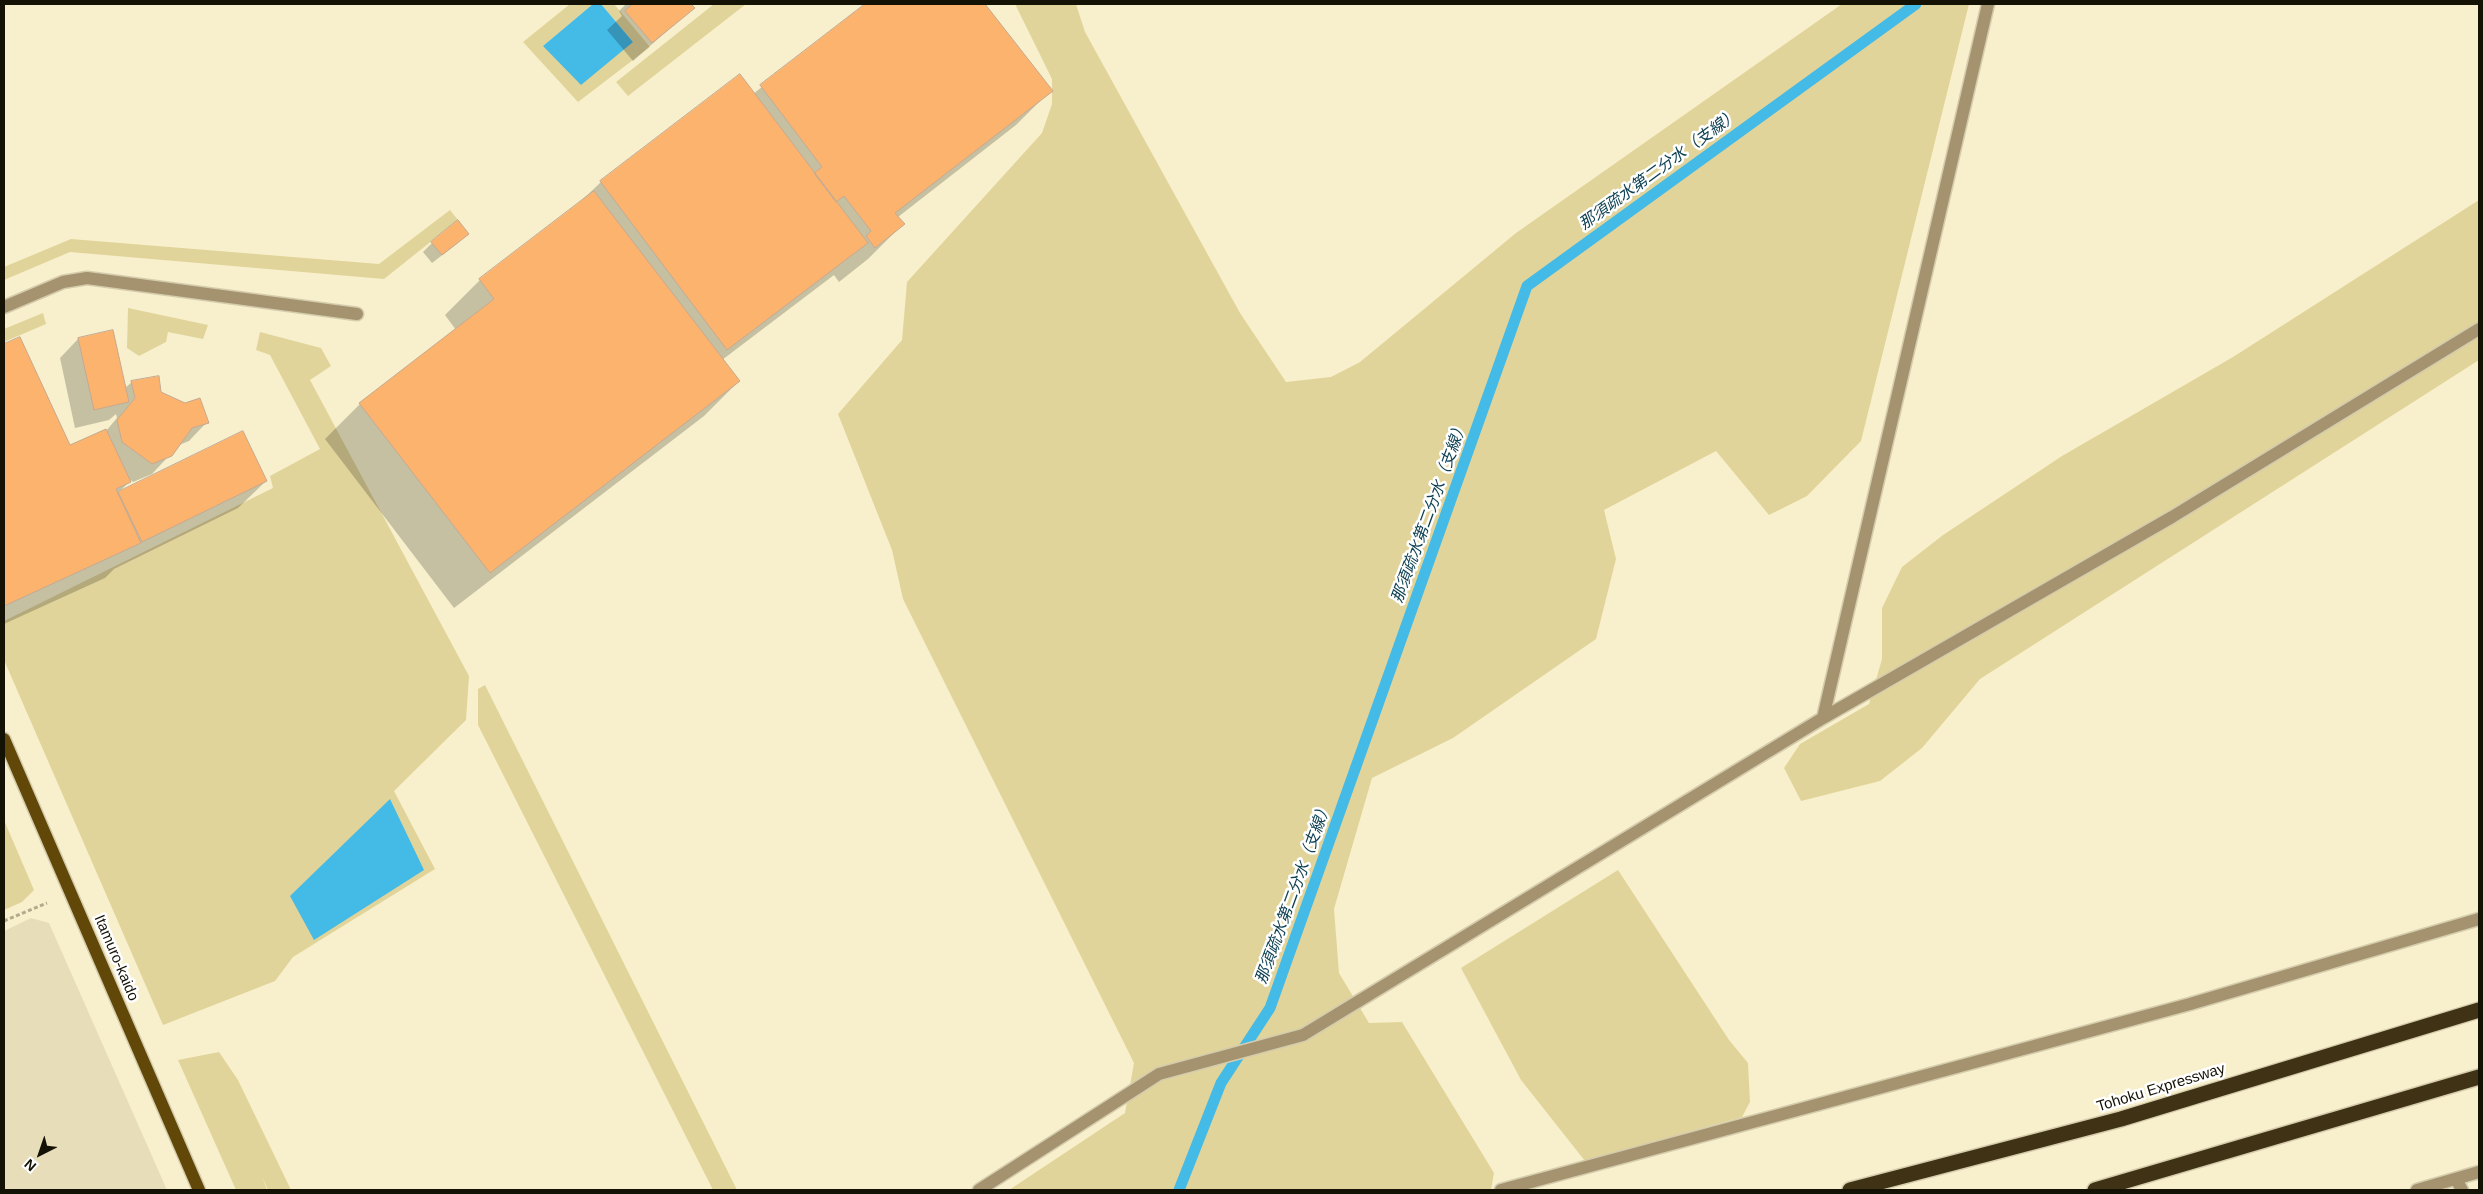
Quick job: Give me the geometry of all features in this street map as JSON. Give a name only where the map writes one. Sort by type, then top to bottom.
[{"type":"highway","name":"Tohoku Expressway","points":[[1850,1190],[2121,1119],[2479,1010]]},
{"type":"highway","points":[[2096,1190],[2479,1077]]},
{"type":"main road","name":"Itamuro-kaido","points":[[4,739],[199,1190]]},
{"type":"street","points":[[1823,718],[1988,4]]},
{"type":"street","points":[[4,307],[63,282],[87,278],[357,314]]},
{"type":"street","points":[[979,1190],[1160,1074],[1303,1035],[1823,718],[2172,517],[2479,329]]},
{"type":"street","points":[[1501,1190],[2190,1004],[2479,919]]},
{"type":"street","points":[[2416,1190],[2459,1185],[2479,1172]]},
{"type":"path","points":[[4,921],[70,893]]},
{"type":"shaded area","points":[[570,4],[593,4],[543,46],[633,42],[601,4],[614,4],[650,47],[578,102],[523,42]]},
{"type":"shaded area","points":[[714,4],[746,4],[628,96],[616,82]]},
{"type":"shaded area","points":[[1015,4],[1076,4],[1085,32],[1240,313],[1286,382],[1331,377],[1360,362],[1516,233],[1842,4],[1969,4],[1861,441],[1807,496],[1769,515],[1716,451],[1604,510],[1616,559],[1596,639],[1453,738],[1372,778],[1334,909],[1339,973],[1369,1023],[1402,1022],[1494,1173],[1491,1190],[1009,1190],[1125,1113],[1134,1063],[903,599],[892,550],[838,414],[902,340],[907,282],[1042,133],[1052,104],[1052,79]]},
{"type":"shaded area","points":[[2479,200],[2479,360],[1980,679],[1922,748],[1880,781],[1801,801],[1784,768],[1800,744],[1869,704],[1882,659],[1882,608],[1902,567],[1943,535],[2062,456],[2233,357]]},
{"type":"shaded area","points":[[450,210],[458,220],[384,279],[70,252],[4,280],[4,267],[71,239],[379,264]]},
{"type":"shaded area","points":[[128,308],[208,325],[203,339],[168,332],[166,342],[139,356],[127,348]]},
{"type":"shaded area","points":[[43,313],[46,324],[4,342],[4,329]]},
{"type":"shaded area","points":[[260,332],[321,348],[331,366],[310,380],[469,676],[466,720],[394,791],[435,869],[293,957],[275,981],[163,1025],[4,660],[4,621],[273,488],[270,476],[320,449],[270,355],[256,350]]},
{"type":"shaded area","points":[[485,685],[737,1190],[713,1190],[478,725],[478,689]]},
{"type":"shaded area","points":[[4,820],[34,890],[22,902],[4,910]]},
{"type":"shaded area","points":[[1618,870],[1729,1040],[1748,1063],[1750,1102],[1742,1117],[1585,1161],[1521,1080],[1461,968]]},
{"type":"shaded area","points":[[219,1052],[238,1080],[291,1190],[268,1190],[262,1177],[267,1190],[236,1190],[178,1060]]},
{"type":"sand","points":[[31,918],[49,923],[167,1190],[4,1190],[4,931]]},
{"type":"water","points":[[593,4],[601,4],[633,42],[581,85],[543,46]]},
{"type":"water","points":[[390,799],[424,870],[314,940],[290,896]]},
{"type":"building","points":[[633,4],[691,4],[695,8],[652,43],[625,11]]},
{"type":"building","points":[[865,4],[985,4],[1053,91],[895,213],[905,224],[875,248],[866,236],[871,231],[844,196],[836,202],[814,173],[822,167],[760,85]]},
{"type":"building","points":[[740,74],[868,243],[727,350],[600,181]]},
{"type":"building","points":[[594,191],[740,381],[490,573],[359,403],[494,299],[479,279]]},
{"type":"building","points":[[458,220],[469,234],[442,255],[431,242]]},
{"type":"building","points":[[113,330],[129,402],[94,410],[78,338]]},
{"type":"building","points":[[20,337],[70,445],[106,429],[131,482],[116,489],[141,543],[4,606],[4,344]]},
{"type":"building","points":[[159,376],[161,392],[185,403],[200,398],[209,423],[192,428],[172,456],[152,464],[122,442],[117,420],[135,398],[131,381]]},
{"type":"building","points":[[243,431],[267,481],[142,542],[118,492]]},
{"type":"waterway","name":"那須疏水第二分水（支線）","points":[[1179,1190],[1221,1083],[1270,1008],[1527,286],[1916,4]]}]
